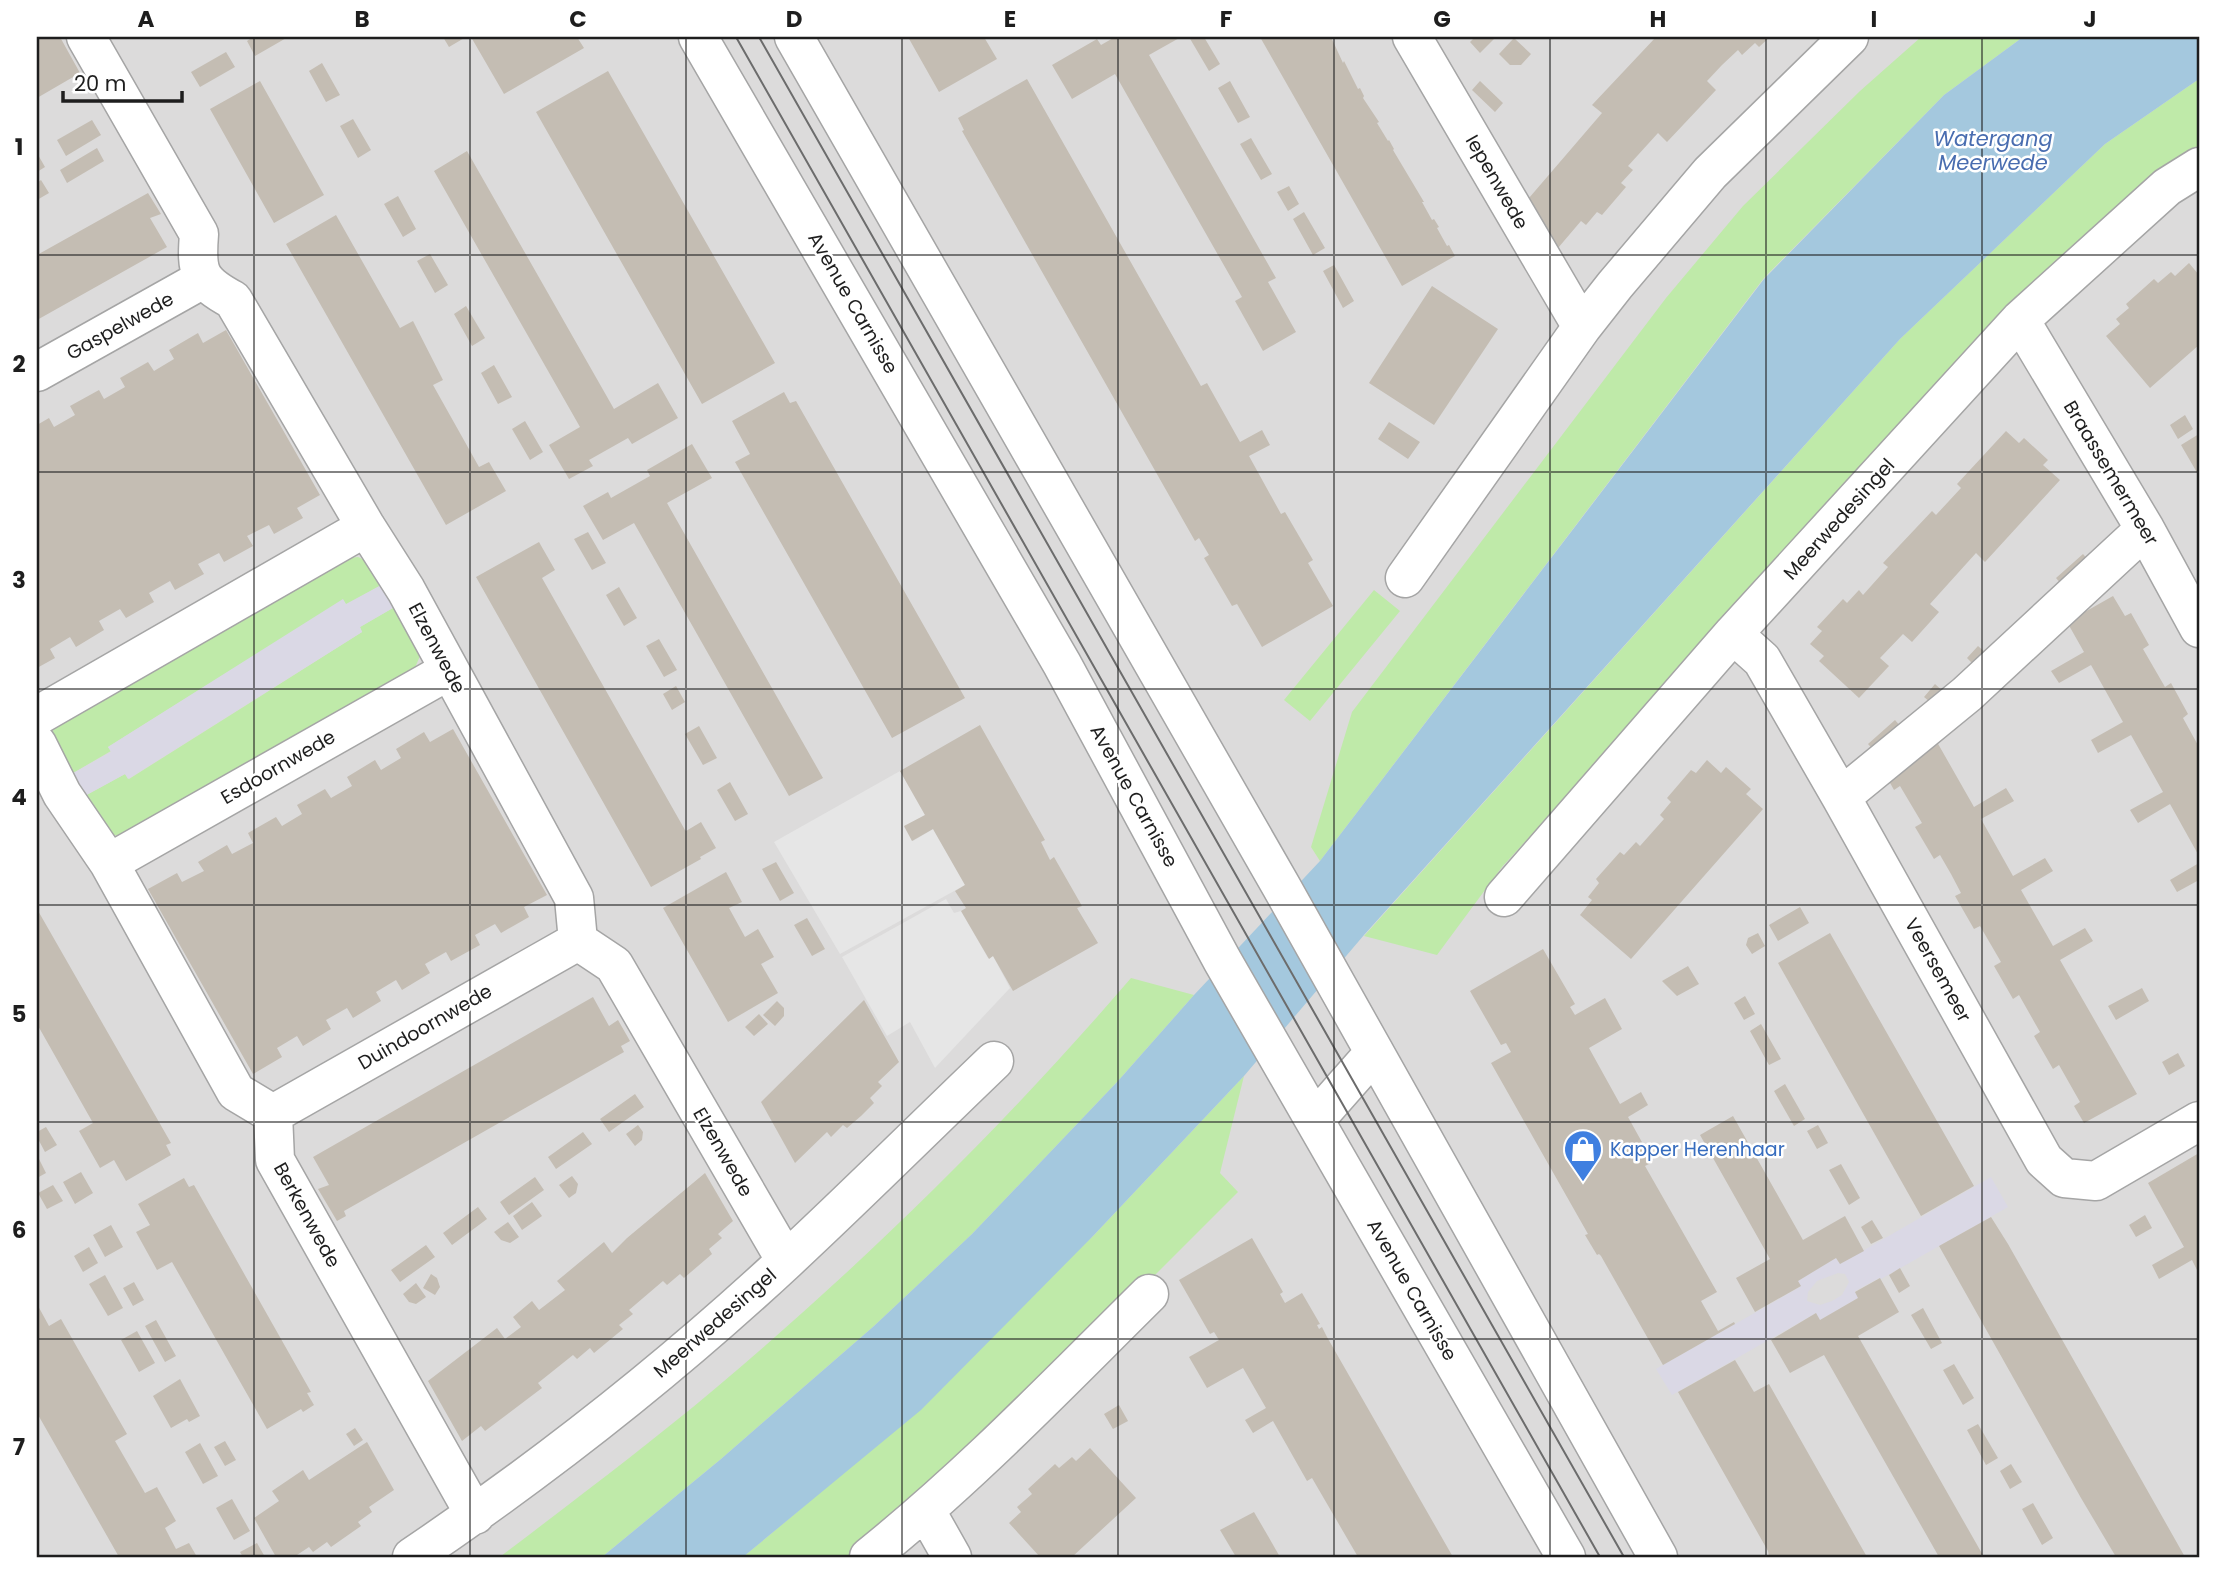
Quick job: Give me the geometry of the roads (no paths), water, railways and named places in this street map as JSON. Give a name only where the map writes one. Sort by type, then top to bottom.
[{"type":"street","points":[[86,37],[199,234],[199,265],[203,279]]},
{"type":"street","name":"Avenue Carnisse","points":[[698,37],[1062,664],[1222,960],[1566,1557]]},
{"type":"street","points":[[794,37],[1281,886],[1658,1557]]},
{"type":"street","name":"Iepenwede","points":[[1412,37],[1581,327]]},
{"type":"street","points":[[1405,578],[1581,327],[1710,173],[1849,37]]},
{"type":"street","name":"Meerwedesingel","points":[[1504,897],[1733,634],[2020,320],[2167,187],[2199,167]]},
{"type":"street","name":"Gaspelwede","points":[[37,372],[203,279]]},
{"type":"street","name":"Elzenwede","points":[[203,279],[233,300],[406,590],[574,898],[578,941],[614,965],[786,1261]]},
{"type":"street","name":"Braassemermeer","points":[[2020,320],[2144,529],[2199,628]]},
{"type":"street","points":[[37,716],[366,527]]},
{"type":"street","points":[[1841,797],[1967,694],[2144,529]]},
{"type":"street","name":"Veersemeer","points":[[1733,634],[1762,660],[2044,1160],[2064,1178],[2096,1181],[2199,1121]]},
{"type":"street","name":"Esdoornwede","points":[[108,863],[448,671]]},
{"type":"street","points":[[37,744],[62,794],[108,863],[236,1092],[273,1114]]},
{"type":"street","name":"Duindoornwede","points":[[273,1114],[578,941]]},
{"type":"street","points":[[1315,1120],[1374,1053]]},
{"type":"street","name":"Meerwedesingel","points":[[412,1557],[474,1515],[650,1380],[786,1261],[994,1060]]},
{"type":"street","name":"Berkenwede","points":[[273,1114],[275,1160],[474,1515]]},
{"type":"street","points":[[869,1557],[963,1478],[1149,1294]]},
{"type":"street","points":[[926,1511],[952,1557]]},
{"type":"water","name":"Watergang Meerwede","points":[[2023,37],[2199,37],[2199,79],[2105,144],[1900,339],[1364,935],[1244,1076],[1094,1235],[921,1410],[743,1557],[602,1557],[721,1459],[874,1326],[972,1234],[1118,1081],[1194,995],[1320,861],[1764,279],[1944,95]]},
{"type":"tram line","points":[[736,37],[1600,1557]]},
{"type":"tram line","points":[[759,37],[1624,1557]]},
{"type":"place","name":"Kapper Herenhaar","points":[[1583,1183]]}]
